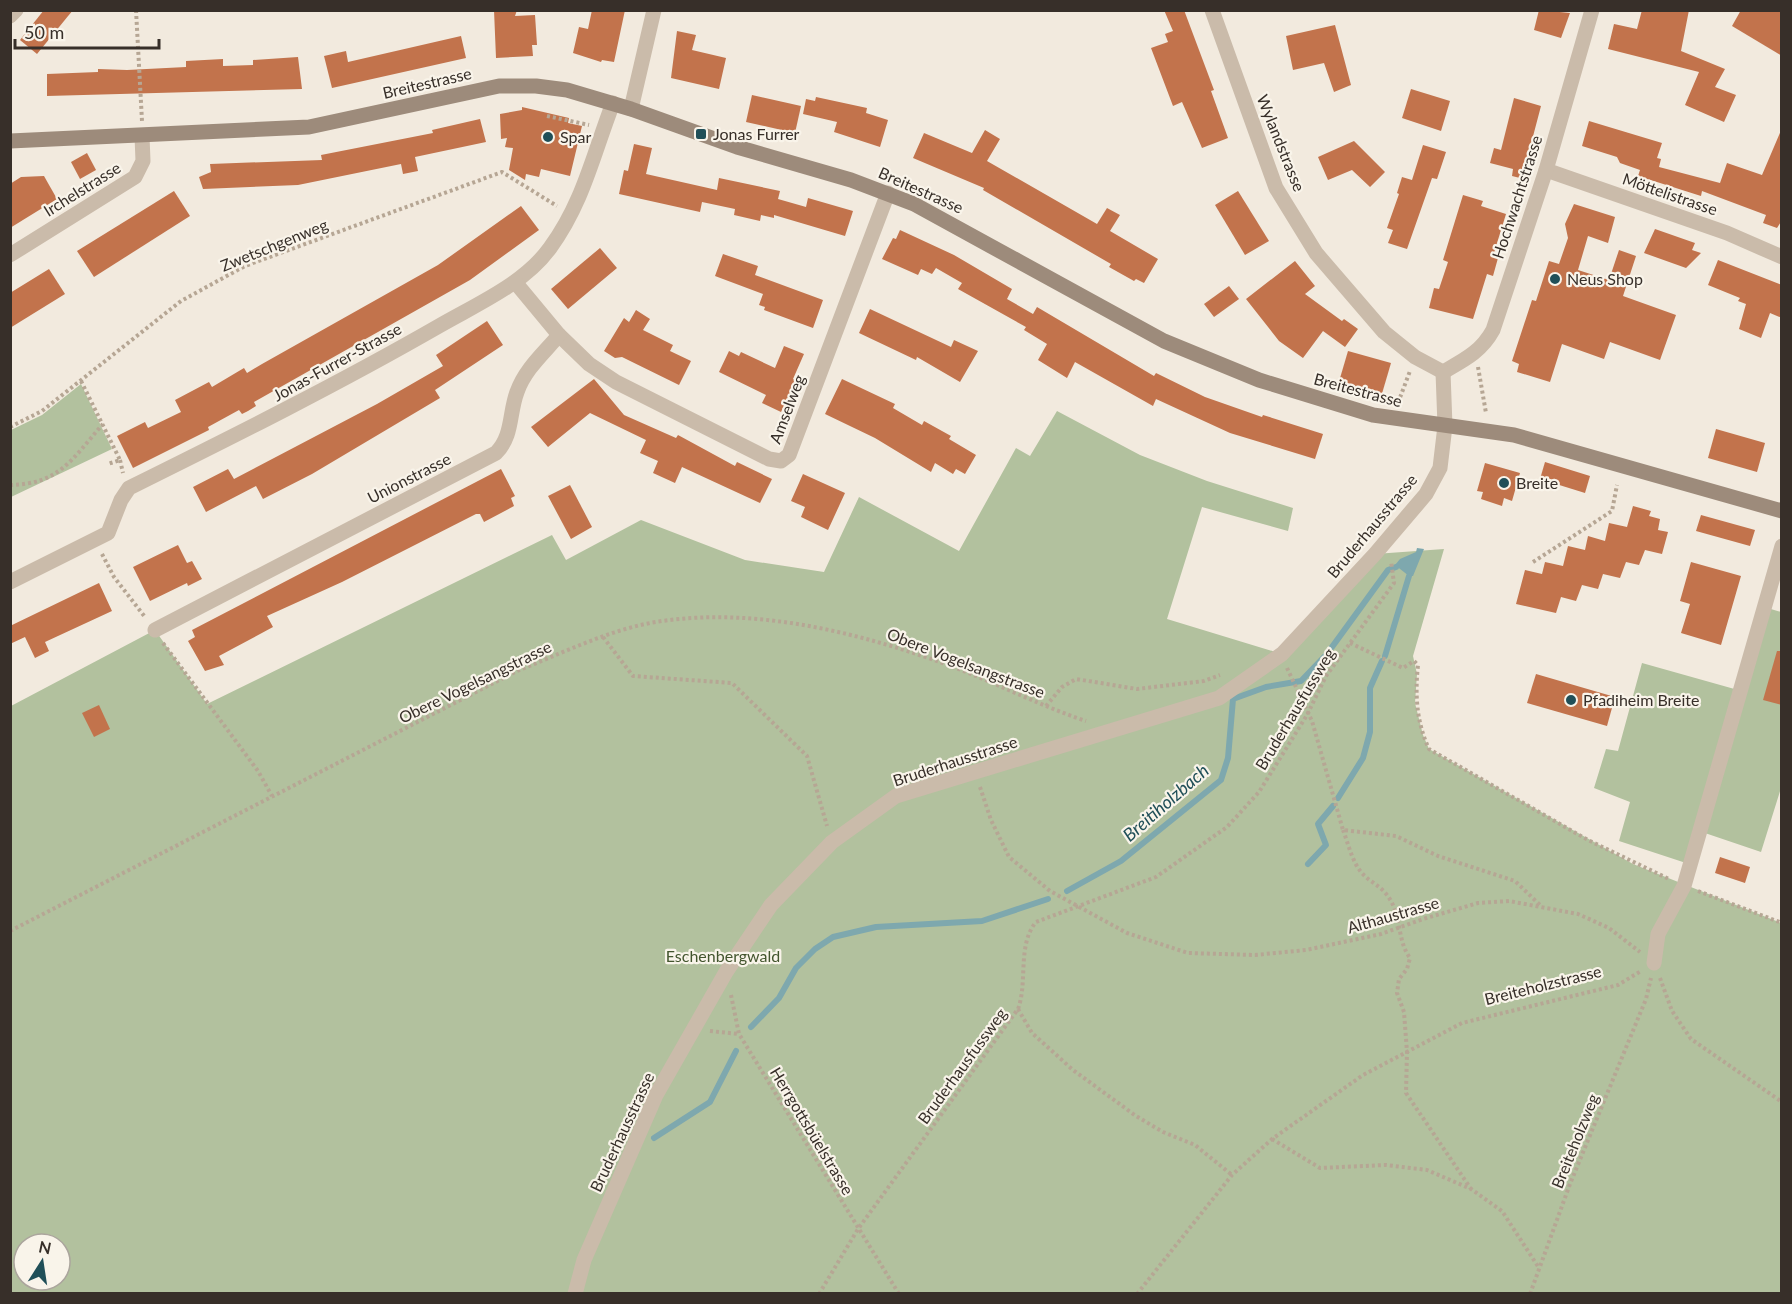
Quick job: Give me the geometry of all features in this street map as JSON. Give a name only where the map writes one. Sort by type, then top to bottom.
[{"type":"main road","name":"Breitestrasse","points":[[10,141],[309,127],[500,86],[551,87],[613,103],[736,147],[888,193],[953,223],[1088,301],[1203,359],[1259,380],[1373,415],[1514,435],[1782,510]]},
{"type":"street","points":[[10,16],[16,10]]},
{"type":"street","points":[[631,109],[654,10]]},
{"type":"street","name":"Wylandstrasse","points":[[1212,10],[1276,188],[1316,253],[1384,332],[1415,357],[1443,372]]},
{"type":"street","name":"Hochwachtstrasse","points":[[1443,372],[1475,354],[1486,343],[1493,330],[1546,170],[1592,10]]},
{"type":"street","name":"Jonas-Furrer-Strasse","points":[[10,582],[108,533],[121,500],[129,488],[290,409],[515,282],[549,250],[572,214],[588,179],[613,103]]},
{"type":"street","name":"Irchelstrasse","points":[[10,255],[135,177],[143,161],[142,136]]},
{"type":"street","name":"Möttelistrasse","points":[[1546,170],[1727,233],[1782,257]]},
{"type":"street","name":"Amselweg","points":[[559,335],[589,364],[616,382],[769,459],[781,461],[789,455],[888,193]]},
{"type":"street","points":[[515,282],[559,335]]},
{"type":"street","name":"Unionstrasse","points":[[155,630],[496,453],[506,444],[516,392],[526,373],[559,335]]},
{"type":"street","name":"Bruderhausstrasse","points":[[575,1293],[584,1260],[656,1095],[726,972],[771,905],[832,842],[896,796],[1219,698],[1282,654],[1379,550],[1426,494],[1440,468],[1445,426],[1443,372]]},
{"type":"street","points":[[1654,963],[1658,934],[1684,886],[1782,546]]},
{"type":"path","points":[[136,10],[142,136]]},
{"type":"path","points":[[547,116],[590,125]]},
{"type":"path","name":"Zwetschgenweg","points":[[10,427],[42,411],[181,301],[245,266],[502,172],[572,214]]},
{"type":"path","points":[[1477,363],[1485,393],[1486,414]]},
{"type":"path","points":[[1397,404],[1410,369]]},
{"type":"path","points":[[81,381],[120,459],[108,464]]},
{"type":"path","points":[[10,485],[33,484],[61,471],[103,424]]},
{"type":"path","points":[[1533,561],[1612,511],[1617,485]]},
{"type":"path","points":[[105,560],[114,577],[155,630],[173,659],[258,771],[272,796]]},
{"type":"path","name":"Bruderhausfussweg","points":[[819,1293],[858,1229],[1018,1009],[1023,995],[1027,933],[1036,922],[1156,877],[1227,827],[1259,792],[1307,716],[1326,676],[1394,583],[1394,573],[1390,565]]},
{"type":"path","name":"Obere Vogelsangstrasse","points":[[10,931],[517,671],[603,637],[662,621],[713,618],[774,622],[862,637],[956,669],[1046,706],[1119,730]]},
{"type":"path","points":[[603,637],[633,676],[732,683],[807,756],[832,842]]},
{"type":"path","points":[[1350,644],[1403,668],[1414,661],[1418,665],[1415,703],[1423,735],[1430,749],[1624,859],[1684,886],[1782,924]]},
{"type":"path","points":[[1282,654],[1307,716],[1312,721],[1343,830],[1362,873],[1379,884],[1391,902],[1401,927],[1404,950],[1410,958],[1407,969],[1399,979],[1397,993],[1404,1012],[1407,1052],[1406,1093],[1471,1189]]},
{"type":"path","points":[[1046,706],[1062,687],[1076,679],[1137,688],[1204,681],[1222,674]]},
{"type":"path","name":"Althaustrasse","points":[[975,772],[991,820],[1009,857],[1050,891],[1078,908],[1127,933],[1188,953],[1255,955],[1306,950],[1381,934],[1478,903],[1509,901],[1578,914],[1609,928],[1654,963]]},
{"type":"path","points":[[1343,830],[1396,836],[1438,856],[1515,881],[1541,906]]},
{"type":"path","points":[[1654,963],[1672,1011],[1691,1038],[1782,1102]]},
{"type":"path","name":"Breiteholzstrasse","points":[[1137,1293],[1232,1175],[1272,1139],[1363,1075],[1462,1023],[1618,985],[1654,963]]},
{"type":"path","name":"Herrgottsbüelstrasse","points":[[726,972],[739,1034],[899,1293]]},
{"type":"path","name":"Breiteholzweg","points":[[1530,1293],[1570,1184],[1646,999]]},
{"type":"path","points":[[1018,1009],[1032,1033],[1073,1070],[1136,1116],[1163,1132],[1195,1145],[1232,1175]]},
{"type":"path","points":[[694,1030],[739,1034]]},
{"type":"path","points":[[1272,1139],[1284,1149],[1320,1168],[1386,1165],[1427,1170],[1471,1189],[1502,1211],[1539,1269]]},
{"type":"green space","points":[[81,384],[112,449],[11,497],[11,430],[42,415]]},
{"type":"green space","name":"Eschenbergwald","points":[[1057,411],[1140,455],[1207,481],[1293,508],[1288,531],[1202,507],[1167,619],[1282,654],[1375,554],[1444,549],[1413,656],[1417,674],[1415,703],[1429,749],[1633,864],[1781,923],[1781,1293],[11,1294],[11,706],[155,630],[207,704],[552,535],[566,560],[641,520],[745,560],[824,572],[859,497],[959,551],[1016,448],[1030,456]]},
{"type":"green space","points":[[1764,607],[1781,612],[1781,788],[1761,852],[1699,831],[1689,864],[1619,841],[1630,802],[1594,788],[1606,749],[1618,751],[1642,663],[1738,690]]},
{"type":"water","points":[[1417,548],[1424,549],[1413,576],[1409,576],[1395,565],[1400,559],[1416,552]]},
{"type":"building","points":[[44,10],[73,10],[37,54],[20,40]]},
{"type":"building","points":[[494,10],[517,10],[515,16],[535,15],[537,45],[532,45],[533,56],[496,58]]},
{"type":"building","points":[[592,10],[625,10],[614,62],[602,60],[601,62],[573,53],[579,27],[588,29]]},
{"type":"building","points":[[1164,10],[1184,10],[1214,90],[1211,91],[1228,138],[1202,148],[1182,102],[1173,106],[1151,48],[1168,42],[1165,34],[1173,31]]},
{"type":"building","points":[[1539,10],[1570,13],[1561,38],[1534,30]]},
{"type":"building","points":[[1642,10],[1689,10],[1681,51],[1725,69],[1715,87],[1736,95],[1724,122],[1685,105],[1699,72],[1608,49],[1614,24],[1637,29]]},
{"type":"building","points":[[1741,10],[1782,10],[1782,56],[1732,26]]},
{"type":"building","points":[[1335,25],[1351,85],[1334,92],[1324,63],[1293,70],[1286,36]]},
{"type":"building","points":[[677,31],[696,35],[692,50],[726,58],[719,89],[671,78]]},
{"type":"building","points":[[461,36],[466,58],[332,88],[324,56],[346,51],[348,62]]},
{"type":"building","points":[[298,57],[302,89],[47,96],[47,74],[98,72],[98,69],[186,67],[186,61],[223,59],[223,66],[253,65],[253,60]]},
{"type":"building","points":[[1411,89],[1450,101],[1441,131],[1402,118]]},
{"type":"building","points":[[752,95],[801,106],[795,133],[746,122]]},
{"type":"building","points":[[816,97],[867,108],[866,113],[888,120],[880,147],[834,132],[837,122],[803,114],[806,99],[815,101]]},
{"type":"building","points":[[1514,98],[1541,106],[1526,163],[1532,164],[1528,180],[1512,176],[1513,169],[1490,163],[1494,148],[1501,150]]},
{"type":"building","name":"Spar","points":[[522,107],[569,118],[568,123],[582,126],[570,176],[541,169],[539,177],[526,174],[525,180],[509,170],[513,148],[505,147],[507,138],[501,139],[500,114],[522,110]]},
{"type":"building","points":[[480,119],[486,142],[415,157],[418,171],[403,174],[401,164],[298,185],[203,189],[199,177],[211,172],[210,164],[322,160],[321,155],[433,133],[432,130]]},
{"type":"building","points":[[1589,121],[1662,143],[1657,158],[1661,159],[1659,167],[1720,183],[1727,163],[1762,175],[1782,128],[1782,220],[1777,228],[1763,223],[1766,215],[1702,191],[1701,196],[1638,176],[1640,170],[1620,163],[1617,157],[1582,146]]},
{"type":"building","points":[[985,130],[1000,139],[987,161],[1097,224],[1107,208],[1120,215],[1110,231],[1158,259],[1144,283],[1136,279],[1134,281],[1109,267],[1111,264],[983,190],[984,188],[913,158],[924,133],[972,153]]},
{"type":"building","points":[[1354,141],[1385,172],[1370,187],[1352,170],[1328,180],[1318,157]]},
{"type":"building","points":[[634,144],[652,148],[646,174],[717,190],[719,178],[780,191],[778,199],[806,207],[808,198],[853,211],[845,236],[774,215],[774,218],[761,215],[760,221],[734,215],[735,209],[702,202],[700,212],[619,194],[624,170],[628,171]]},
{"type":"building","points":[[1423,145],[1446,152],[1437,179],[1432,178],[1407,249],[1388,243],[1393,230],[1387,228],[1399,194],[1397,193],[1402,177],[1412,180]]},
{"type":"building","points":[[87,153],[96,170],[80,179],[71,162]]},
{"type":"building","points":[[44,176],[57,199],[10,228],[10,184],[21,177]]},
{"type":"building","points":[[174,191],[190,216],[94,277],[77,251]]},
{"type":"building","points":[[1238,191],[1269,241],[1245,255],[1215,205]]},
{"type":"building","points":[[1463,195],[1483,201],[1481,206],[1506,214],[1493,256],[1498,258],[1493,276],[1487,274],[1473,319],[1429,308],[1434,288],[1439,289],[1448,262],[1443,260]]},
{"type":"building","points":[[1574,204],[1615,217],[1608,243],[1588,236],[1578,270],[1609,280],[1619,250],[1636,256],[1623,296],[1676,315],[1660,360],[1610,342],[1604,359],[1562,344],[1550,382],[1517,372],[1519,364],[1512,361],[1532,300],[1536,301],[1549,261],[1559,264],[1568,238],[1565,224]]},
{"type":"building","points":[[521,206],[539,230],[470,280],[254,402],[256,406],[248,411],[242,414],[239,410],[208,427],[209,430],[133,468],[117,436],[145,422],[148,428],[181,412],[175,400],[209,382],[212,387],[244,368],[247,373],[438,265]]},
{"type":"building","points":[[1655,229],[1695,243],[1692,250],[1701,253],[1686,268],[1644,253]]},
{"type":"building","points":[[900,230],[954,255],[1012,289],[1007,299],[1033,314],[1037,307],[1154,376],[1156,373],[1205,397],[1262,417],[1263,415],[1323,434],[1315,459],[1230,433],[1156,399],[1153,406],[1075,362],[1067,378],[1038,360],[1047,344],[1024,330],[1026,327],[958,289],[962,283],[936,268],[932,274],[921,269],[918,275],[882,259]]},
{"type":"building","points":[[600,248],[617,268],[568,309],[551,289]]},
{"type":"building","points":[[723,254],[758,266],[755,275],[823,300],[813,328],[764,310],[765,307],[759,305],[763,294],[715,276]]},
{"type":"building","points":[[1718,260],[1782,285],[1782,318],[1770,313],[1761,338],[1739,329],[1746,304],[1738,301],[1740,298],[1708,285]]},
{"type":"building","points":[[1295,261],[1315,286],[1305,294],[1342,321],[1344,319],[1358,329],[1345,347],[1323,331],[1303,358],[1279,341],[1246,299]]},
{"type":"building","points":[[49,269],[65,294],[10,328],[10,293]]},
{"type":"building","points":[[1229,286],[1239,299],[1214,317],[1204,304]]},
{"type":"building","points":[[870,309],[951,347],[954,340],[978,351],[960,382],[917,357],[916,360],[859,333]]},
{"type":"building","points":[[636,310],[650,319],[643,330],[673,345],[670,351],[691,361],[679,385],[622,357],[615,358],[604,351],[624,318],[629,322]]},
{"type":"building","points":[[487,321],[503,345],[435,390],[440,398],[312,474],[263,499],[256,486],[206,512],[193,487],[228,469],[234,479],[377,404],[443,366],[436,355]]},
{"type":"building","points":[[784,346],[804,354],[793,379],[796,380],[781,412],[762,403],[766,395],[719,372],[729,351],[739,356],[741,352],[775,368]]},
{"type":"building","points":[[1348,351],[1391,363],[1381,397],[1338,385]]},
{"type":"building","points":[[594,379],[624,415],[676,438],[678,435],[735,466],[737,462],[772,479],[760,503],[682,467],[675,483],[653,473],[658,461],[640,453],[646,440],[590,413],[548,447],[531,427]]},
{"type":"building","points":[[842,379],[895,404],[893,408],[922,425],[924,421],[951,436],[949,439],[976,455],[965,474],[956,469],[953,474],[935,463],[931,472],[875,438],[825,414]]},
{"type":"building","points":[[1716,429],[1765,443],[1757,472],[1708,458]]},
{"type":"building","points":[[1545,462],[1590,476],[1585,493],[1540,479]]},
{"type":"building","points":[[1485,463],[1520,473],[1512,501],[1504,498],[1502,506],[1481,499],[1483,492],[1477,491]]},
{"type":"building","points":[[501,469],[515,496],[511,498],[514,506],[484,522],[480,514],[476,514],[342,582],[267,616],[273,627],[219,656],[224,665],[205,671],[188,641],[195,637],[192,630]]},
{"type":"building","points":[[803,474],[845,493],[828,530],[801,517],[805,507],[791,501]]},
{"type":"building","points":[[570,485],[592,527],[571,539],[548,496]]},
{"type":"building","points":[[1633,506],[1651,511],[1649,516],[1660,519],[1658,530],[1668,532],[1662,554],[1645,550],[1639,565],[1626,562],[1620,578],[1603,574],[1598,589],[1582,585],[1576,601],[1561,597],[1556,613],[1516,604],[1525,570],[1542,574],[1545,562],[1563,566],[1568,546],[1585,550],[1588,536],[1605,541],[1609,523],[1627,527]]},
{"type":"building","points":[[1701,515],[1755,530],[1750,546],[1696,531]]},
{"type":"building","points":[[178,545],[187,563],[192,561],[202,579],[188,586],[187,583],[150,601],[133,567]]},
{"type":"building","points":[[1691,562],[1741,576],[1721,645],[1681,633],[1690,604],[1680,601]]},
{"type":"building","points":[[99,583],[112,611],[45,642],[49,651],[35,658],[25,637],[10,644],[10,626]]},
{"type":"building","points":[[1777,651],[1782,651],[1782,705],[1763,700]]},
{"type":"building","name":"Pfadiheim Breite","points":[[1536,674],[1615,697],[1607,726],[1527,703]]},
{"type":"building","points":[[99,705],[110,729],[94,737],[82,713]]},
{"type":"building","points":[[1720,857],[1750,867],[1745,883],[1715,873]]},
{"type":"waterway","name":"Breitiholzbach","points":[[1332,647],[1388,570],[1396,567]]},
{"type":"waterway","points":[[1385,656],[1409,576]]},
{"type":"waterway","name":"Breitiholzbach","points":[[1067,891],[1121,861],[1221,780],[1228,758],[1233,699],[1266,687],[1301,681],[1325,656]]},
{"type":"waterway","points":[[1338,798],[1363,758],[1370,732],[1370,688],[1382,661]]},
{"type":"waterway","points":[[1308,864],[1326,845],[1318,824],[1333,806]]},
{"type":"waterway","name":"Breitiholzbach","points":[[751,1027],[779,998],[796,968],[815,949],[833,937],[876,927],[982,921],[1048,899]]},
{"type":"waterway","points":[[654,1138],[710,1102],[736,1051]]},
{"type":"place","name":"Jonas Furrer","points":[[701,134]]},
{"type":"place","name":"Spar","points":[[548,137]]},
{"type":"place","name":"Neus Shop","points":[[1555,279]]},
{"type":"place","name":"Breite","points":[[1504,483]]},
{"type":"place","name":"Pfadiheim Breite","points":[[1571,700]]}]
